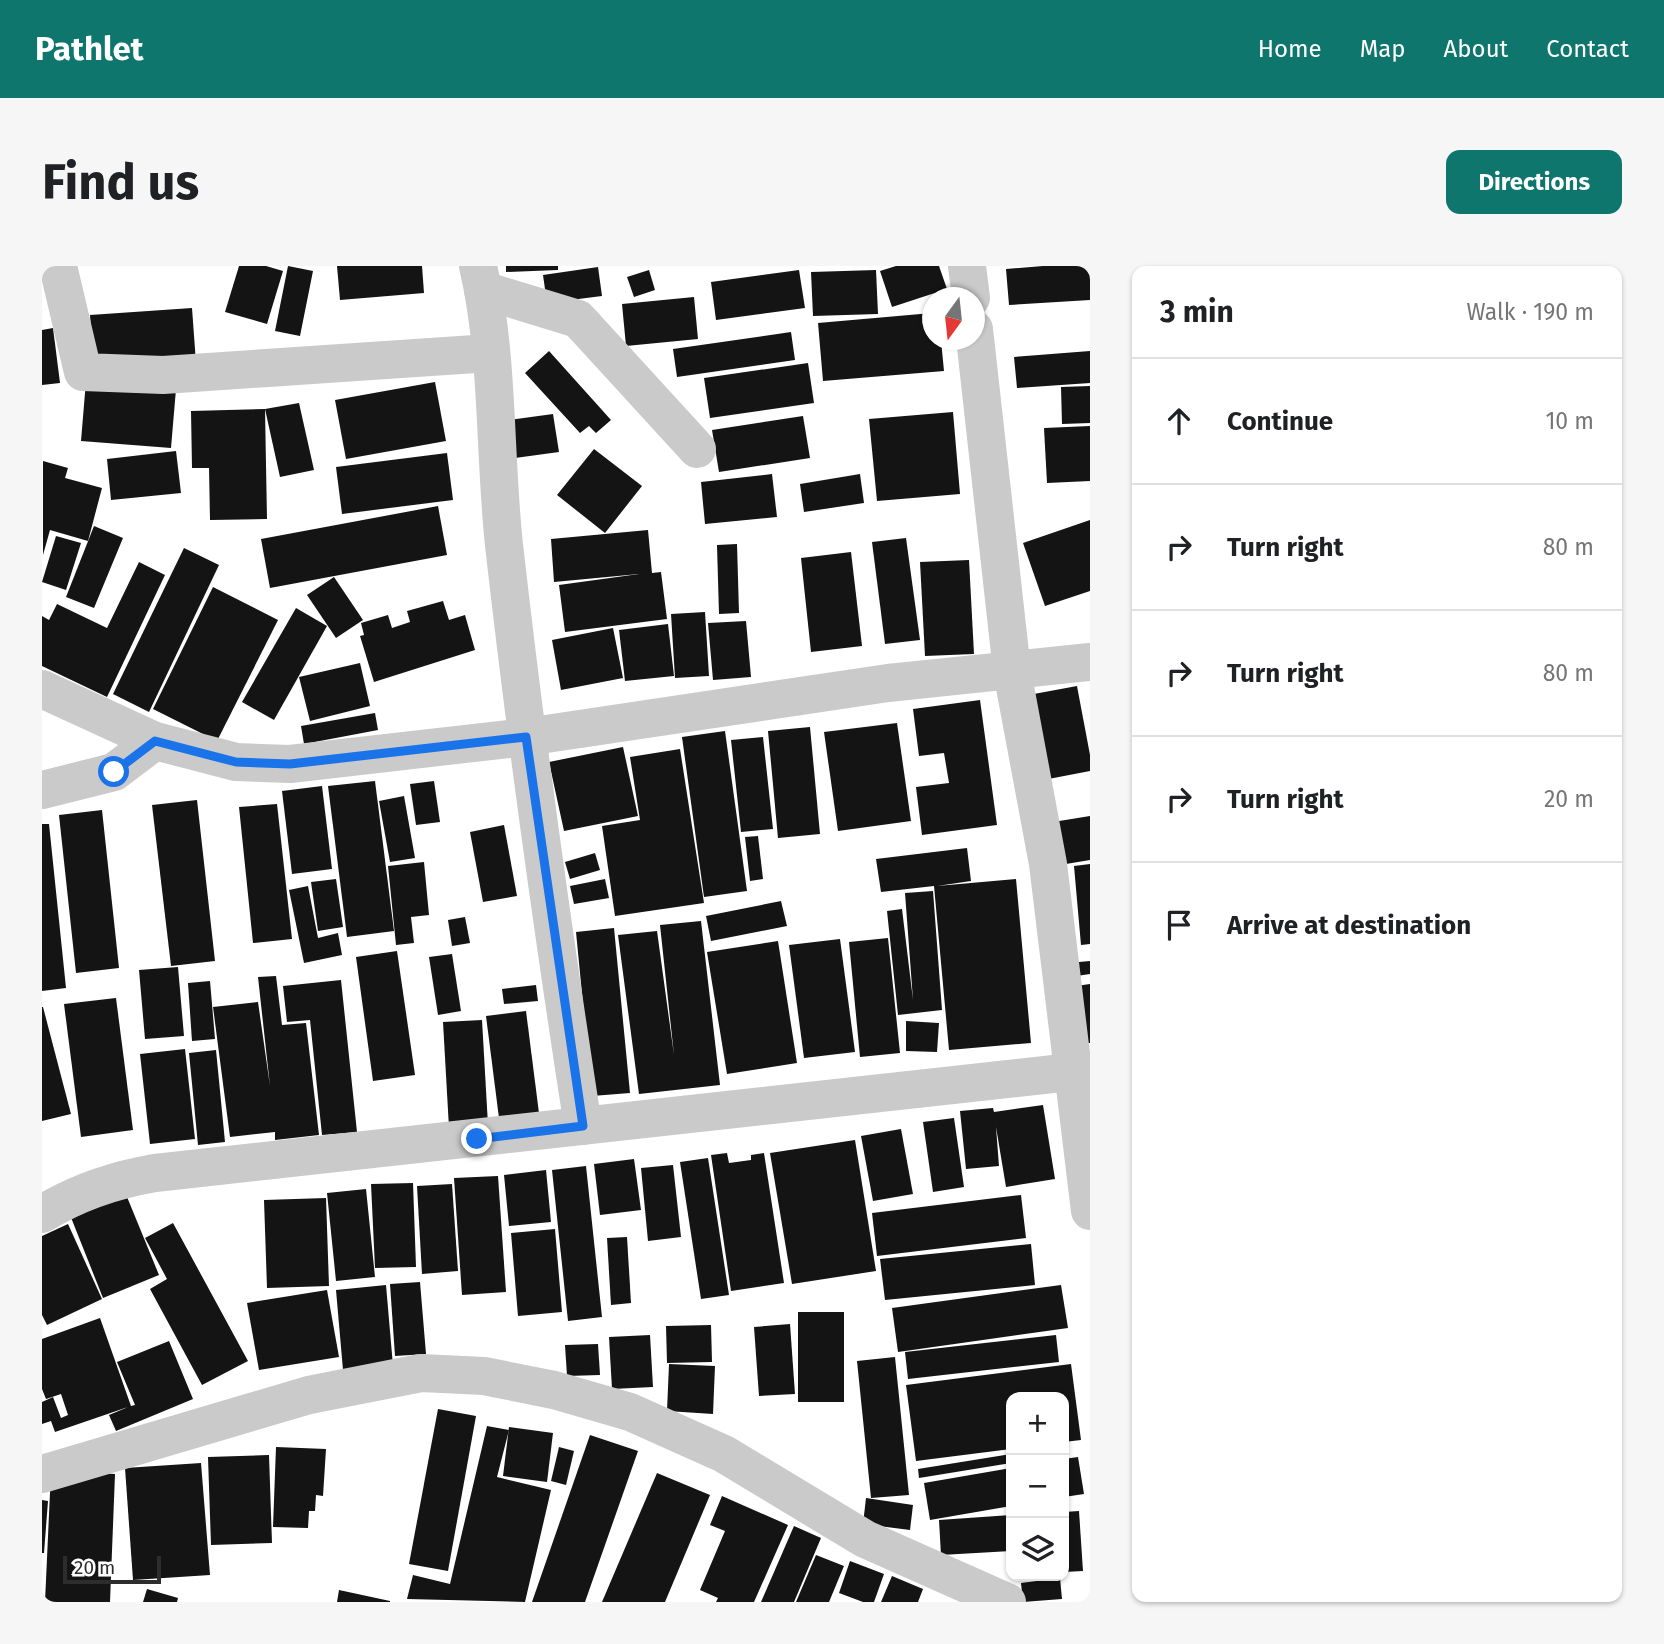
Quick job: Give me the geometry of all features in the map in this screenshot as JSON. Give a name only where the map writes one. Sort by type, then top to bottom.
[{"type":"street","points":[[58,266],[83,372],[163,375],[490,353]]},
{"type":"street","points":[[967,266],[970,287]]},
{"type":"street","points":[[583,1126],[526,737],[504,540],[490,353],[481,278],[578,319],[697,449]]},
{"type":"street","points":[[977,350],[1012,671],[1048,864],[1082,1071],[1090,1211]]},
{"type":"street","points":[[42,689],[155,741],[236,762],[290,764],[526,737],[888,683],[1090,662]]},
{"type":"street","points":[[42,790],[114,772],[155,741]]},
{"type":"street","points":[[42,1214],[66,1199],[114,1180],[155,1173],[1082,1071]]},
{"type":"street","points":[[42,1474],[186,1428],[309,1395],[421,1373],[484,1376],[554,1390],[630,1412],[724,1454],[865,1539],[1007,1602]]},
{"type":"building","points":[[239,266],[266,266],[283,271],[267,324],[225,312]]},
{"type":"building","points":[[288,266],[313,271],[300,336],[275,331]]},
{"type":"building","points":[[337,266],[422,266],[424,293],[340,300]]},
{"type":"building","points":[[506,266],[558,266],[558,270],[506,272]]},
{"type":"building","points":[[896,266],[939,266],[946,287],[922,287],[922,297],[892,307],[880,271]]},
{"type":"building","points":[[1090,266],[1090,300],[1009,305],[1006,269]]},
{"type":"building","points":[[598,267],[602,296],[547,303],[543,275]]},
{"type":"building","points":[[649,270],[655,290],[634,297],[627,277]]},
{"type":"building","points":[[799,270],[805,308],[716,320],[711,282]]},
{"type":"building","points":[[876,270],[878,314],[813,316],[811,272]]},
{"type":"building","points":[[694,297],[698,339],[626,346],[622,304]]},
{"type":"building","points":[[192,308],[196,363],[94,370],[90,315]]},
{"type":"building","points":[[922,314],[922,350],[942,350],[944,371],[823,381],[818,323]]},
{"type":"building","points":[[53,328],[60,383],[42,385],[42,330]]},
{"type":"building","points":[[791,332],[795,360],[677,377],[673,349]]},
{"type":"building","points":[[549,351],[611,420],[596,433],[589,426],[580,433],[525,373]]},
{"type":"building","points":[[1090,351],[1090,383],[1017,388],[1014,357]]},
{"type":"building","points":[[808,363],[814,403],[710,418],[704,378]]},
{"type":"building","points":[[86,381],[176,389],[171,448],[81,441]]},
{"type":"building","points":[[435,382],[446,441],[346,459],[335,400]]},
{"type":"building","points":[[1090,386],[1090,423],[1062,424],[1061,387]]},
{"type":"building","points":[[299,403],[314,470],[280,477],[265,409]]},
{"type":"building","points":[[265,409],[267,519],[210,520],[209,468],[192,468],[191,411]]},
{"type":"building","points":[[953,412],[960,494],[877,501],[869,419]]},
{"type":"building","points":[[553,414],[559,452],[515,458],[509,420]]},
{"type":"building","points":[[803,416],[810,458],[719,472],[712,430]]},
{"type":"building","points":[[1090,426],[1090,481],[1047,483],[1044,428]]},
{"type":"building","points":[[594,449],[642,486],[605,533],[557,495]]},
{"type":"building","points":[[176,451],[181,493],[111,500],[107,459]]},
{"type":"building","points":[[447,453],[453,500],[342,514],[336,467]]},
{"type":"building","points":[[43,461],[68,468],[65,478],[102,488],[88,541],[50,530],[43,555]]},
{"type":"building","points":[[772,474],[777,517],[705,524],[701,482]]},
{"type":"building","points":[[860,474],[864,503],[804,512],[800,484]]},
{"type":"building","points":[[438,506],[447,555],[270,588],[261,539]]},
{"type":"building","points":[[1090,520],[1090,591],[1045,606],[1023,543]]},
{"type":"building","points":[[94,526],[123,538],[94,608],[66,597]]},
{"type":"building","points":[[648,530],[652,573],[661,572],[667,619],[565,632],[559,585],[639,574],[554,582],[551,539]]},
{"type":"building","points":[[56,536],[81,543],[66,590],[42,582]]},
{"type":"building","points":[[906,538],[920,640],[885,644],[872,542]]},
{"type":"building","points":[[737,544],[739,613],[719,614],[717,545]]},
{"type":"building","points":[[184,548],[219,565],[149,712],[113,694]]},
{"type":"building","points":[[851,552],[862,646],[811,652],[801,558]]},
{"type":"building","points":[[969,560],[974,654],[925,656],[920,562]]},
{"type":"building","points":[[139,562],[165,575],[107,697],[42,666],[42,616],[49,620],[57,604],[107,628]]},
{"type":"building","points":[[334,577],[363,620],[336,638],[307,595]]},
{"type":"building","points":[[213,587],[278,620],[217,741],[153,709]]},
{"type":"building","points":[[443,601],[449,620],[465,615],[475,650],[374,682],[360,636],[364,635],[361,623],[388,615],[392,628],[410,622],[407,611]]},
{"type":"building","points":[[296,608],[327,626],[274,720],[242,702]]},
{"type":"building","points":[[705,612],[709,676],[675,678],[671,614]]},
{"type":"building","points":[[746,621],[751,677],[713,680],[708,623]]},
{"type":"building","points":[[668,624],[674,676],[625,681],[619,630]]},
{"type":"building","points":[[613,628],[623,678],[561,690],[552,640]]},
{"type":"building","points":[[360,663],[370,706],[310,721],[299,677]]},
{"type":"building","points":[[1077,686],[1090,755],[1090,771],[1038,781],[1023,696]]},
{"type":"building","points":[[980,700],[997,825],[922,835],[916,787],[949,783],[944,753],[919,756],[913,709]]},
{"type":"building","points":[[375,713],[378,730],[304,744],[301,726]]},
{"type":"building","points":[[897,723],[911,821],[838,831],[824,732]]},
{"type":"building","points":[[810,727],[820,834],[778,838],[768,731]]},
{"type":"building","points":[[725,731],[747,891],[704,897],[682,737]]},
{"type":"building","points":[[763,737],[773,829],[741,832],[731,740]]},
{"type":"building","points":[[623,747],[638,816],[564,831],[549,762]]},
{"type":"building","points":[[680,749],[704,903],[615,916],[602,826],[640,820],[630,757]]},
{"type":"building","points":[[375,781],[394,931],[347,937],[328,786]]},
{"type":"building","points":[[434,781],[440,822],[416,825],[410,784]]},
{"type":"building","points":[[322,786],[332,869],[292,874],[282,791]]},
{"type":"building","points":[[404,796],[415,858],[390,862],[379,801]]},
{"type":"building","points":[[197,800],[215,961],[171,966],[152,805]]},
{"type":"building","points":[[277,804],[292,939],[253,943],[239,807]]},
{"type":"building","points":[[102,810],[119,968],[76,973],[59,815]]},
{"type":"building","points":[[1090,816],[1090,860],[1060,865],[1053,822]]},
{"type":"building","points":[[42,824],[49,824],[66,988],[42,991]]},
{"type":"building","points":[[504,825],[517,896],[483,902],[470,832]]},
{"type":"building","points":[[758,836],[763,879],[750,881],[745,837]]},
{"type":"building","points":[[967,848],[971,881],[937,886],[1016,879],[1031,1043],[949,1050],[934,886],[881,892],[876,859]]},
{"type":"building","points":[[595,853],[600,870],[570,879],[565,862]]},
{"type":"building","points":[[424,862],[429,915],[411,917],[414,943],[396,945],[388,866]]},
{"type":"building","points":[[1090,864],[1090,944],[1081,945],[1074,866]]},
{"type":"building","points":[[336,879],[343,927],[318,931],[311,882]]},
{"type":"building","points":[[605,879],[609,898],[574,904],[570,886]]},
{"type":"building","points":[[308,886],[318,938],[338,933],[342,955],[304,963],[289,890]]},
{"type":"building","points":[[933,891],[942,1010],[898,1015],[887,911],[902,909],[913,1000],[905,893]]},
{"type":"building","points":[[781,901],[787,926],[711,941],[706,916]]},
{"type":"building","points":[[465,917],[470,943],[452,946],[448,920]]},
{"type":"building","points":[[701,921],[720,1085],[639,1094],[618,935],[657,931],[674,1055],[660,925]]},
{"type":"building","points":[[614,928],[630,1093],[592,1096],[576,932]]},
{"type":"building","points":[[888,938],[900,1053],[860,1057],[849,942]]},
{"type":"building","points":[[840,939],[855,1052],[804,1058],[789,945]]},
{"type":"building","points":[[778,941],[797,1063],[727,1074],[707,952]]},
{"type":"building","points":[[397,951],[415,1075],[373,1081],[356,957]]},
{"type":"building","points":[[452,954],[461,1011],[438,1015],[429,957]]},
{"type":"building","points":[[1090,961],[1090,974],[1070,977],[1068,963]]},
{"type":"building","points":[[178,967],[184,1036],[145,1039],[139,970]]},
{"type":"building","points":[[276,976],[282,1025],[306,1023],[319,1135],[275,1140],[275,1132],[230,1137],[213,1007],[258,1002],[270,1086],[258,977]]},
{"type":"building","points":[[341,980],[357,1132],[322,1135],[310,1020],[287,1022],[283,986]]},
{"type":"building","points":[[210,981],[215,1039],[192,1041],[188,983]]},
{"type":"building","points":[[1090,984],[1090,1043],[1087,1043],[1076,986]]},
{"type":"building","points":[[536,985],[538,1001],[504,1004],[502,989]]},
{"type":"building","points":[[116,998],[133,1130],[81,1137],[64,1004]]},
{"type":"building","points":[[42,1007],[71,1114],[42,1121]]},
{"type":"building","points":[[526,1011],[540,1121],[500,1126],[486,1016]]},
{"type":"building","points":[[482,1020],[488,1125],[449,1128],[443,1022]]},
{"type":"building","points":[[906,1021],[939,1023],[937,1052],[906,1051]]},
{"type":"building","points":[[185,1049],[195,1139],[150,1144],[140,1054]]},
{"type":"building","points":[[216,1050],[225,1142],[198,1145],[189,1053]]},
{"type":"building","points":[[1043,1105],[1055,1179],[1006,1187],[996,1127],[999,1166],[966,1169],[960,1111],[993,1108],[994,1112]]},
{"type":"building","points":[[954,1118],[964,1187],[933,1192],[923,1122]]},
{"type":"building","points":[[901,1129],[913,1194],[873,1201],[861,1136]]},
{"type":"building","points":[[855,1140],[876,1271],[792,1284],[770,1153]]},
{"type":"building","points":[[727,1153],[729,1163],[751,1160],[751,1155],[764,1153],[784,1283],[731,1291],[711,1155]]},
{"type":"building","points":[[708,1158],[729,1295],[701,1299],[680,1162]]},
{"type":"building","points":[[634,1159],[641,1210],[600,1215],[594,1164]]},
{"type":"building","points":[[673,1165],[681,1237],[648,1241],[641,1168]]},
{"type":"building","points":[[586,1166],[602,1317],[568,1321],[552,1170]]},
{"type":"building","points":[[546,1170],[551,1222],[509,1226],[504,1175]]},
{"type":"building","points":[[498,1176],[506,1292],[462,1295],[454,1178]]},
{"type":"building","points":[[413,1183],[416,1267],[375,1268],[371,1184]]},
{"type":"building","points":[[452,1184],[458,1271],[422,1274],[417,1186]]},
{"type":"building","points":[[366,1189],[375,1277],[336,1281],[327,1193]]},
{"type":"building","points":[[125,1192],[159,1275],[103,1298],[70,1215]]},
{"type":"building","points":[[1021,1195],[1026,1238],[877,1256],[872,1213]]},
{"type":"building","points":[[326,1198],[329,1286],[267,1288],[264,1200]]},
{"type":"building","points":[[173,1223],[248,1361],[202,1385],[150,1289],[167,1279],[145,1238]]},
{"type":"building","points":[[68,1224],[102,1299],[47,1325],[42,1315],[42,1236]]},
{"type":"building","points":[[555,1229],[562,1312],[518,1316],[511,1233]]},
{"type":"building","points":[[627,1237],[631,1303],[611,1305],[607,1238]]},
{"type":"building","points":[[1031,1244],[1035,1285],[885,1300],[880,1259]]},
{"type":"building","points":[[420,1282],[426,1354],[395,1356],[390,1284]]},
{"type":"building","points":[[386,1285],[393,1366],[343,1370],[336,1290]]},
{"type":"building","points":[[1061,1285],[1068,1328],[898,1352],[892,1308]]},
{"type":"building","points":[[327,1290],[339,1357],[259,1370],[247,1303]]},
{"type":"building","points":[[798,1312],[844,1312],[844,1402],[798,1402]]},
{"type":"building","points":[[100,1318],[131,1406],[135,1405],[117,1362],[169,1341],[193,1399],[116,1431],[109,1415],[128,1407],[55,1432],[51,1421],[42,1424],[42,1402],[53,1397],[61,1418],[68,1415],[61,1394],[46,1399],[42,1389],[42,1339]]},
{"type":"building","points":[[790,1324],[795,1394],[759,1396],[754,1327]]},
{"type":"building","points":[[711,1325],[712,1362],[667,1363],[666,1326]]},
{"type":"building","points":[[650,1335],[653,1387],[612,1389],[609,1337]]},
{"type":"building","points":[[1056,1335],[1059,1362],[908,1379],[905,1352]]},
{"type":"building","points":[[598,1344],[600,1375],[567,1376],[565,1345]]},
{"type":"building","points":[[895,1357],[909,1495],[871,1498],[857,1361]]},
{"type":"building","points":[[669,1364],[715,1366],[713,1414],[667,1411]]},
{"type":"building","points":[[1071,1364],[1081,1440],[1069,1441],[1069,1392],[1006,1392],[1006,1450],[916,1461],[906,1385]]},
{"type":"building","points":[[438,1409],[476,1416],[448,1571],[409,1564]]},
{"type":"building","points":[[487,1426],[509,1430],[497,1477],[551,1490],[525,1602],[407,1599],[413,1575],[450,1584]]},
{"type":"building","points":[[509,1427],[553,1433],[547,1482],[503,1476]]},
{"type":"building","points":[[590,1435],[638,1451],[585,1602],[532,1602]]},
{"type":"building","points":[[276,1447],[326,1449],[323,1496],[316,1495],[315,1511],[309,1511],[308,1528],[273,1527]]},
{"type":"building","points":[[559,1447],[574,1451],[566,1485],[551,1481]]},
{"type":"building","points":[[269,1455],[272,1543],[211,1545],[208,1457]]},
{"type":"building","points":[[1006,1455],[1006,1464],[919,1478],[918,1469]]},
{"type":"building","points":[[1078,1457],[1084,1494],[1069,1496],[1069,1458]]},
{"type":"building","points":[[201,1463],[210,1575],[133,1580],[125,1468]]},
{"type":"building","points":[[1006,1469],[1006,1507],[930,1520],[924,1483]]},
{"type":"building","points":[[51,1471],[115,1474],[110,1602],[45,1602]]},
{"type":"building","points":[[657,1473],[710,1495],[665,1602],[602,1602]]},
{"type":"building","points":[[722,1496],[788,1525],[754,1602],[716,1602],[718,1598],[700,1590],[725,1531],[710,1525]]},
{"type":"building","points":[[866,1498],[913,1505],[910,1530],[863,1524]]},
{"type":"building","points":[[42,1500],[48,1501],[44,1553],[42,1553]]},
{"type":"building","points":[[1079,1511],[1083,1571],[1069,1572],[1069,1512]]},
{"type":"building","points":[[1006,1515],[1006,1551],[941,1555],[939,1520]]},
{"type":"building","points":[[794,1526],[821,1538],[794,1602],[761,1602]]},
{"type":"building","points":[[816,1555],[844,1566],[829,1602],[796,1602]]},
{"type":"building","points":[[850,1561],[884,1574],[874,1602],[863,1602],[839,1593]]},
{"type":"building","points":[[892,1576],[923,1589],[918,1602],[881,1602]]},
{"type":"building","points":[[1060,1581],[1062,1599],[1023,1602],[1021,1583]]},
{"type":"building","points":[[147,1589],[178,1598],[177,1602],[143,1602]]},
{"type":"building","points":[[339,1590],[390,1601],[390,1602],[337,1602]]},
{"type":"route","points":[[114,772],[155,741],[236,762],[290,764],[526,737],[583,1126],[477,1139]]}]
